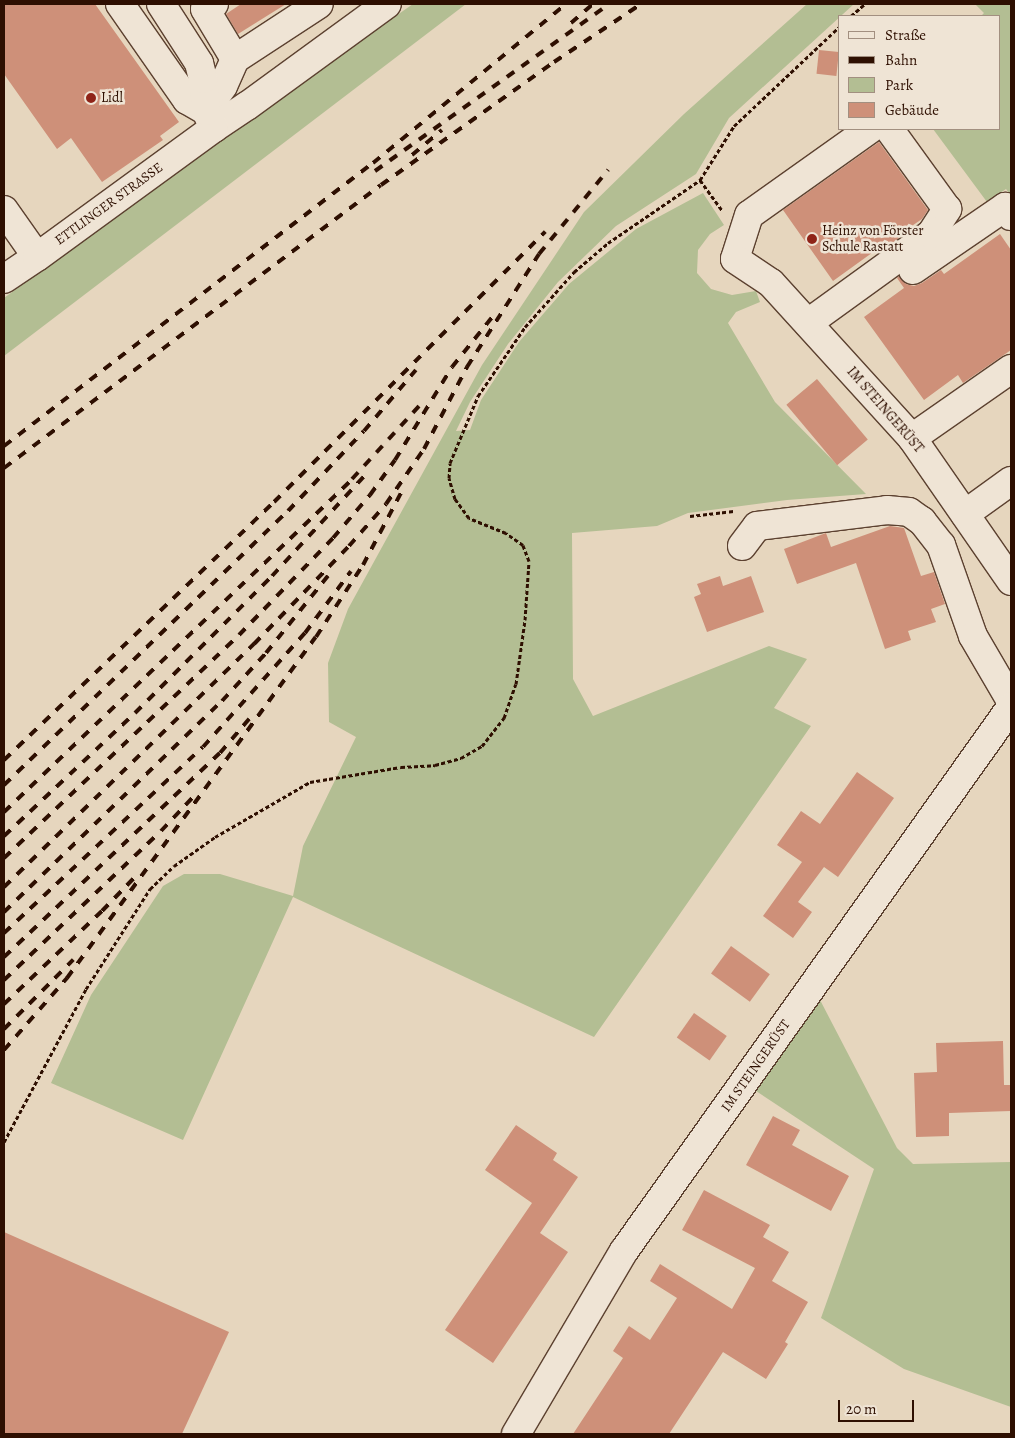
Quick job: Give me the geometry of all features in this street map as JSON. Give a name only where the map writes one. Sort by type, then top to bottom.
[{"type":"street","points":[[120,4],[187,100],[210,119]]},
{"type":"street","points":[[210,119],[234,59],[319,4]]},
{"type":"street","name":"ETTLINGER STRASSE","points":[[4,279],[38,258],[210,119],[248,106],[387,4]]},
{"type":"street","points":[[210,119],[199,62],[168,10],[209,6],[234,59]]},
{"type":"street","name":"IM STEINGERÜST","points":[[869,130],[749,215],[735,259],[771,283],[912,438],[1011,581]]},
{"type":"street","points":[[814,329],[931,234],[947,209],[890,130]]},
{"type":"street","points":[[814,329],[1005,207],[1011,216]]},
{"type":"street","points":[[4,210],[38,258]]},
{"type":"street","points":[[912,438],[1011,369]]},
{"type":"street","points":[[965,514],[1011,481]]},
{"type":"street","points":[[742,546],[757,526],[886,510],[909,512],[922,521],[941,545],[973,636],[1011,701]]},
{"type":"street","name":"IM STEINGERÜST","points":[[516,1434],[624,1251],[1011,707]]},
{"type":"path","points":[[851,15],[865,4]]},
{"type":"path","points":[[4,1142],[86,989],[150,890],[174,866],[215,837],[310,782],[400,767],[435,765],[461,758],[482,746],[504,718],[516,684],[526,620],[528,561],[523,545],[506,533],[469,518],[455,499],[448,478],[450,463],[478,396],[525,327],[574,272],[647,215],[700,180],[734,126],[838,28]]},
{"type":"green space","points":[[413,4],[466,4],[4,356],[4,298],[246,120]]},
{"type":"green space","points":[[807,4],[854,4],[842,15],[838,15],[838,19],[729,118],[696,174],[616,226],[558,282],[508,344],[470,402],[456,431],[470,430],[481,400],[519,342],[569,284],[636,229],[703,193],[724,225],[710,234],[698,250],[697,273],[711,289],[732,295],[756,291],[760,302],[736,312],[728,323],[775,402],[866,494],[787,500],[688,513],[657,526],[572,533],[573,679],[593,716],[769,646],[807,659],[774,708],[811,726],[594,1037],[293,897],[183,1140],[51,1083],[91,995],[163,886],[184,874],[220,874],[293,896],[303,846],[356,737],[329,722],[328,663],[348,609],[482,365],[584,212],[684,114]]},
{"type":"green space","points":[[975,4],[1011,4],[1011,196],[1006,189],[987,202],[934,130],[1000,130],[1000,15],[982,15],[984,13]]},
{"type":"green space","points":[[819,998],[897,1148],[913,1164],[1011,1162],[1011,1407],[904,1369],[821,1318],[874,1169],[756,1091]]},
{"type":"building","name":"Lidl","points":[[4,4],[95,4],[179,122],[160,136],[163,140],[102,182],[71,138],[57,149],[4,74]]},
{"type":"building","points":[[241,4],[286,4],[238,34],[226,14]]},
{"type":"building","points":[[819,50],[838,52],[836,76],[816,74]]},
{"type":"building","points":[[879,142],[928,210],[922,219],[897,236],[899,238],[878,253],[876,250],[833,281],[783,210]]},
{"type":"building","points":[[1000,234],[1011,250],[1011,350],[963,383],[958,375],[924,400],[864,317],[904,288],[897,278],[899,276],[906,284],[914,286],[941,270],[944,274]]},
{"type":"building","points":[[817,379],[868,440],[837,465],[786,405]]},
{"type":"building","points":[[890,526],[904,528],[921,576],[934,572],[945,604],[931,609],[936,622],[908,631],[911,640],[885,649],[856,563],[797,584],[784,549],[826,533],[831,547]]},
{"type":"building","points":[[720,576],[723,586],[751,576],[764,612],[707,632],[694,597],[701,594],[697,584]]},
{"type":"building","points":[[857,772],[894,798],[838,877],[824,867],[798,902],[812,912],[793,938],[763,916],[802,862],[777,845],[801,811],[820,824]]},
{"type":"building","points":[[731,946],[770,974],[750,1002],[711,974]]},
{"type":"building","points":[[694,1013],[727,1036],[710,1061],[677,1038]]},
{"type":"building","points":[[1003,1041],[1004,1085],[1011,1085],[1011,1111],[949,1113],[949,1136],[916,1137],[914,1073],[937,1072],[936,1043]]},
{"type":"building","points":[[773,1116],[800,1130],[792,1145],[849,1176],[831,1211],[746,1165]]},
{"type":"building","points":[[516,1125],[557,1153],[553,1160],[578,1177],[540,1233],[568,1252],[493,1363],[445,1330],[532,1203],[485,1170]]},
{"type":"building","points":[[704,1190],[770,1225],[763,1237],[789,1252],[772,1281],[808,1302],[785,1342],[788,1344],[766,1379],[723,1352],[669,1434],[573,1434],[623,1358],[613,1351],[629,1326],[650,1340],[677,1298],[650,1281],[660,1264],[732,1309],[755,1268],[682,1230]]},
{"type":"building","points":[[4,1232],[229,1332],[182,1434],[4,1434]]},
{"type":"railway","points":[[4,446],[373,163],[566,4]]},
{"type":"railway","points":[[571,23],[593,4]]},
{"type":"railway","points":[[375,171],[609,4]]},
{"type":"railway","points":[[4,468],[381,185],[554,62],[641,4]]},
{"type":"railway","points":[[412,155],[442,130]]},
{"type":"railway","points":[[4,887],[254,644],[349,546],[386,504],[424,449],[467,367],[539,254],[608,170]]},
{"type":"railway","points":[[4,760],[274,502],[545,232]]},
{"type":"railway","points":[[4,858],[239,635],[333,538],[370,495],[395,460],[452,367],[494,315]]},
{"type":"railway","points":[[4,785],[288,511],[364,431],[416,370]]},
{"type":"railway","points":[[4,812],[352,479],[422,403]]},
{"type":"railway","points":[[4,836],[135,713],[272,576],[366,474]]},
{"type":"railway","points":[[4,1050],[67,978],[316,637],[363,565],[403,489]]},
{"type":"railway","points":[[4,933],[203,747],[305,633],[351,571]]},
{"type":"railway","points":[[4,912],[222,701],[266,653],[328,576]]},
{"type":"railway","points":[[4,957],[220,753],[249,719]]},
{"type":"railway","points":[[4,980],[161,831],[194,796]]},
{"type":"railway","points":[[4,1004],[135,877]]},
{"type":"railway","points":[[4,1029],[73,960]]},
{"type":"place","name":"Lidl","points":[[91,98]]},
{"type":"place","name":"Heinz von Förster Schule Rastatt","points":[[812,239]]}]
